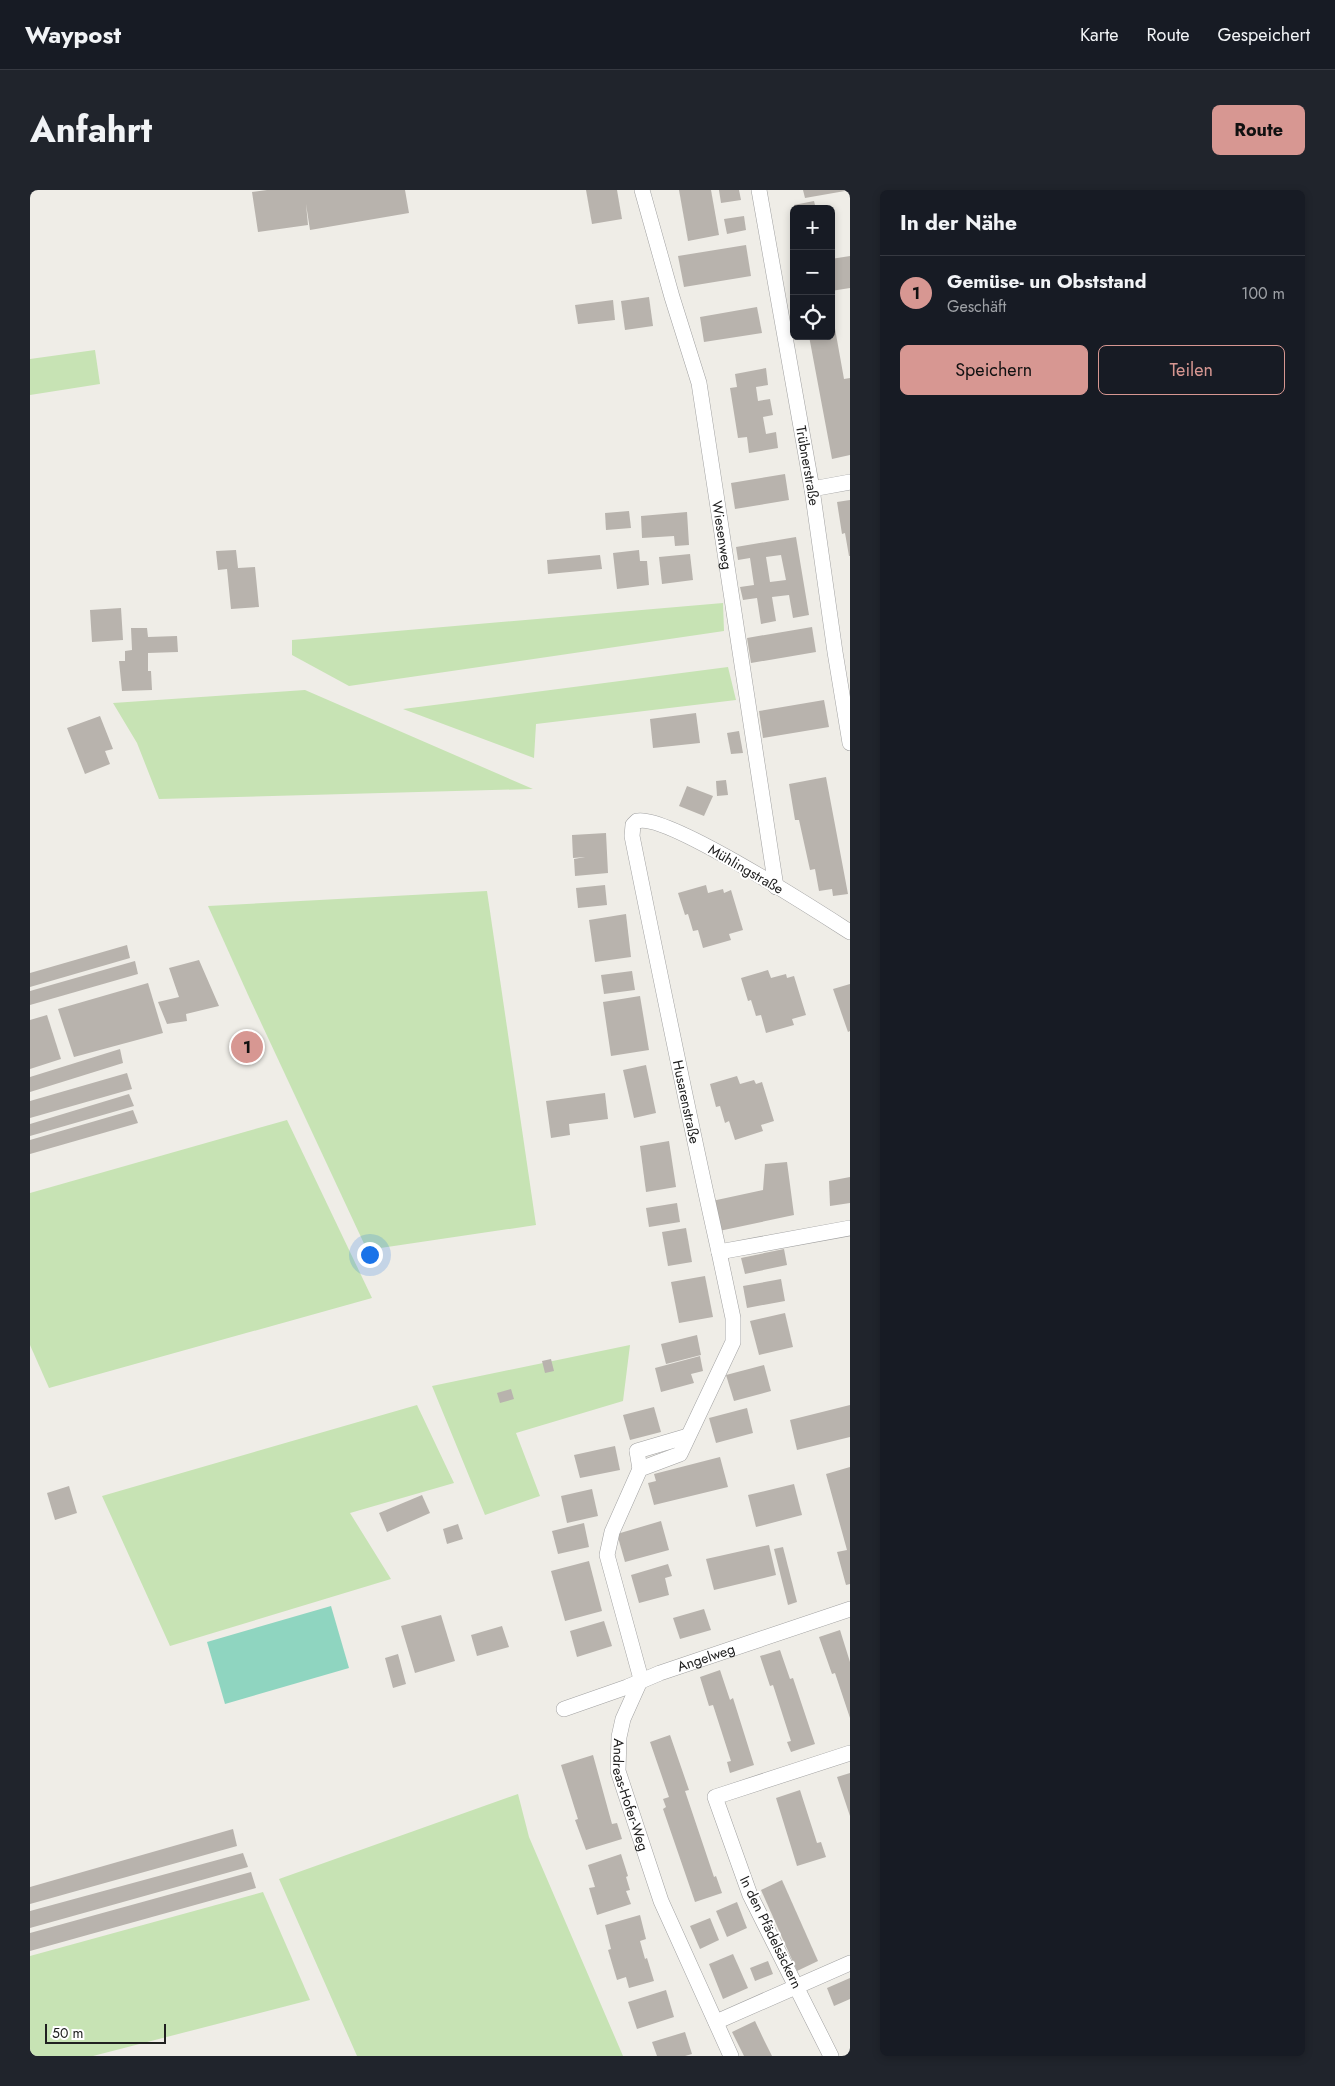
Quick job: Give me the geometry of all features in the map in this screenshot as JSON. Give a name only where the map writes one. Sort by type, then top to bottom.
[{"type":"street","name":"Wiesenweg","points":[[642,190],[672,297],[699,383],[776,887]]},
{"type":"street","name":"Trübnerstraße","points":[[759,190],[812,489],[835,652],[849,725],[850,743]]},
{"type":"street","points":[[812,489],[850,482]]},
{"type":"street","name":"Mühlingstraße","points":[[636,821],[652,821],[677,830],[850,932]]},
{"type":"street","name":"Husarenstraße","points":[[636,821],[632,830],[634,844],[692,1134],[719,1252]]},
{"type":"street","points":[[641,1679],[608,1555],[612,1532],[640,1469],[680,1454],[733,1342],[733,1318],[719,1252],[850,1228]]},
{"type":"street","name":"Angelweg","points":[[564,1709],[626,1687],[641,1679],[850,1609]]},
{"type":"street","name":"Andreas-Hofer-Weg","points":[[641,1679],[623,1719],[619,1737],[618,1771],[661,1901],[731,2056]]},
{"type":"street","name":"In den Pfädelsäckern","points":[[831,2056],[750,1895],[715,1797],[850,1753]]},
{"type":"street","points":[[716,2022],[850,1963]]},
{"type":"green space","points":[[95,350],[100,384],[30,395],[30,359]]},
{"type":"green space","points":[[723,603],[724,631],[349,686],[292,655],[292,640]]},
{"type":"green space","points":[[728,667],[736,700],[536,724],[534,758],[403,709]]},
{"type":"green space","points":[[305,690],[533,789],[159,799],[137,743],[113,703]]},
{"type":"green space","points":[[487,891],[536,1225],[367,1250],[208,906]]},
{"type":"green space","points":[[287,1120],[372,1298],[49,1388],[30,1345],[30,1193]]},
{"type":"green space","points":[[630,1345],[623,1401],[516,1433],[540,1496],[485,1515],[432,1386]]},
{"type":"green space","points":[[417,1405],[454,1483],[350,1513],[391,1579],[170,1646],[102,1496]]},
{"type":"green space","points":[[331,1606],[349,1668],[225,1704],[207,1642]]},
{"type":"green space","points":[[518,1794],[529,1837],[623,2056],[357,2056],[279,1879]]},
{"type":"green space","points":[[263,1892],[310,2000],[93,2056],[30,2056],[30,1956]]},
{"type":"building","points":[[267,190],[405,190],[409,213],[310,230],[306,204],[308,225],[258,232],[252,192]]},
{"type":"building","points":[[586,190],[617,190],[622,219],[592,224]]},
{"type":"building","points":[[679,190],[711,190],[719,235],[688,241]]},
{"type":"building","points":[[719,190],[739,190],[741,200],[721,203]]},
{"type":"building","points":[[803,190],[845,190],[845,191],[805,198]]},
{"type":"building","points":[[814,201],[815,205],[794,205]]},
{"type":"building","points":[[744,216],[746,230],[727,234],[724,219]]},
{"type":"building","points":[[746,245],[751,276],[684,287],[678,256]]},
{"type":"building","points":[[850,256],[850,288],[835,290],[835,258]]},
{"type":"building","points":[[649,297],[653,326],[625,330],[621,301]]},
{"type":"building","points":[[613,300],[615,320],[578,324],[575,305]]},
{"type":"building","points":[[757,307],[762,333],[704,342],[700,317]]},
{"type":"building","points":[[835,329],[844,379],[850,378],[850,455],[832,459],[810,340],[835,340]]},
{"type":"building","points":[[766,368],[768,385],[756,387],[758,401],[770,399],[773,415],[763,417],[766,434],[776,432],[778,448],[749,453],[747,437],[738,438],[730,388],[737,387],[735,374]]},
{"type":"building","points":[[785,474],[789,500],[735,509],[731,483]]},
{"type":"building","points":[[850,500],[849,556],[845,533],[842,534],[837,502]]},
{"type":"building","points":[[629,511],[631,528],[606,530],[605,513]]},
{"type":"building","points":[[687,512],[689,545],[675,546],[674,536],[642,538],[641,516]]},
{"type":"building","points":[[796,537],[809,615],[793,618],[789,595],[772,597],[776,621],[761,624],[757,598],[743,600],[740,587],[754,585],[750,558],[738,560],[736,547]],"holes":[[[781,555],[786,580],[770,582],[766,557]]]},
{"type":"building","points":[[236,550],[238,568],[255,567],[259,607],[231,609],[227,569],[218,570],[216,551]]},
{"type":"building","points":[[639,550],[640,561],[647,561],[649,585],[617,589],[613,553]]},
{"type":"building","points":[[690,554],[693,580],[662,584],[659,557]]},
{"type":"building","points":[[600,555],[602,569],[548,574],[547,560]]},
{"type":"building","points":[[121,608],[123,640],[92,642],[90,610]]},
{"type":"building","points":[[812,627],[816,652],[751,663],[747,638]]},
{"type":"building","points":[[131,628],[147,628],[148,637],[177,636],[178,652],[148,653],[148,671],[151,671],[152,690],[122,691],[119,661],[125,661],[125,651],[132,650]]},
{"type":"building","points":[[824,700],[829,727],[763,738],[759,711]]},
{"type":"building","points":[[696,713],[700,743],[653,748],[650,719]]},
{"type":"building","points":[[100,716],[113,749],[105,751],[110,764],[85,774],[67,728]]},
{"type":"building","points":[[739,731],[743,753],[731,754],[727,733]]},
{"type":"building","points":[[826,777],[848,894],[833,896],[832,889],[819,891],[815,869],[810,870],[799,820],[795,820],[789,784]]},
{"type":"building","points":[[726,780],[728,795],[717,796],[716,781]]},
{"type":"building","points":[[687,786],[713,796],[704,816],[679,806]]},
{"type":"building","points":[[606,833],[608,873],[575,876],[574,859],[585,857],[573,858],[572,835]]},
{"type":"building","points":[[605,885],[607,905],[578,908],[576,888]]},
{"type":"building","points":[[706,885],[708,893],[723,889],[724,893],[731,890],[743,930],[729,934],[731,940],[703,948],[698,930],[693,931],[688,914],[685,915],[678,893]]},
{"type":"building","points":[[626,914],[631,957],[595,962],[589,920]]},
{"type":"building","points":[[127,945],[130,958],[30,987],[30,973]]},
{"type":"building","points":[[199,960],[219,1006],[186,1014],[187,1021],[167,1024],[158,1002],[179,997],[169,968]]},
{"type":"building","points":[[135,961],[138,974],[30,1005],[30,991]]},
{"type":"building","points":[[768,970],[771,978],[786,974],[787,978],[794,976],[806,1015],[792,1019],[794,1025],[766,1033],[761,1015],[756,1016],[751,1000],[748,1001],[741,978]]},
{"type":"building","points":[[632,971],[635,990],[604,994],[601,975]]},
{"type":"building","points":[[148,983],[163,1033],[74,1057],[58,1009]]},
{"type":"building","points":[[850,984],[850,1031],[848,1032],[833,989]]},
{"type":"building","points":[[640,996],[649,1050],[611,1056],[603,1002]]},
{"type":"building","points":[[47,1015],[61,1059],[30,1069],[30,1020]]},
{"type":"building","points":[[250,1039],[254,1051],[243,1055],[239,1043]]},
{"type":"building","points":[[120,1049],[123,1063],[30,1092],[30,1077]]},
{"type":"building","points":[[646,1065],[656,1113],[634,1118],[623,1070]]},
{"type":"building","points":[[127,1073],[132,1089],[30,1118],[30,1101]]},
{"type":"building","points":[[737,1076],[740,1084],[754,1080],[756,1084],[762,1082],[774,1121],[761,1125],[763,1131],[735,1140],[729,1121],[725,1123],[720,1106],[716,1107],[710,1084]]},
{"type":"building","points":[[605,1093],[608,1119],[569,1124],[570,1135],[551,1138],[546,1101]]},
{"type":"building","points":[[129,1094],[134,1106],[30,1136],[30,1124]]},
{"type":"building","points":[[133,1110],[138,1123],[30,1154],[30,1140]]},
{"type":"building","points":[[669,1141],[676,1187],[646,1192],[640,1146]]},
{"type":"building","points":[[787,1162],[794,1215],[719,1231],[712,1201],[763,1190],[765,1164]]},
{"type":"building","points":[[850,1177],[850,1203],[830,1206],[829,1181]]},
{"type":"building","points":[[677,1203],[680,1222],[649,1227],[646,1208]]},
{"type":"building","points":[[686,1228],[692,1262],[668,1266],[662,1232]]},
{"type":"building","points":[[784,1249],[787,1265],[745,1274],[741,1258]]},
{"type":"building","points":[[705,1276],[713,1317],[679,1323],[671,1282]]},
{"type":"building","points":[[781,1279],[785,1301],[747,1308],[743,1286]]},
{"type":"building","points":[[785,1313],[793,1347],[759,1355],[750,1321]]},
{"type":"building","points":[[697,1335],[701,1355],[666,1364],[661,1344]]},
{"type":"building","points":[[700,1356],[703,1371],[691,1374],[694,1383],[661,1392],[655,1368]]},
{"type":"building","points":[[551,1359],[554,1371],[545,1373],[542,1361]]},
{"type":"building","points":[[764,1365],[771,1391],[734,1401],[726,1375]]},
{"type":"building","points":[[511,1389],[514,1399],[500,1403],[497,1393]]},
{"type":"building","points":[[850,1405],[850,1437],[797,1450],[790,1420]]},
{"type":"building","points":[[654,1407],[661,1432],[630,1440],[623,1415]]},
{"type":"building","points":[[747,1408],[753,1433],[716,1443],[709,1418]]},
{"type":"building","points":[[615,1446],[620,1470],[580,1478],[574,1455]]},
{"type":"building","points":[[720,1457],[728,1487],[654,1505],[648,1483],[656,1481],[654,1474]]},
{"type":"building","points":[[850,1467],[850,1584],[846,1585],[837,1552],[847,1550],[826,1474]]},
{"type":"building","points":[[794,1484],[802,1515],[756,1527],[748,1495]]},
{"type":"building","points":[[69,1486],[77,1513],[55,1520],[47,1493]]},
{"type":"building","points":[[592,1489],[598,1516],[567,1523],[561,1496]]},
{"type":"building","points":[[422,1495],[430,1513],[387,1532],[379,1513]]},
{"type":"building","points":[[661,1521],[669,1550],[625,1562],[617,1534]]},
{"type":"building","points":[[584,1523],[589,1547],[558,1554],[552,1531]]},
{"type":"building","points":[[458,1524],[463,1539],[447,1544],[443,1529]]},
{"type":"building","points":[[769,1545],[776,1575],[714,1590],[706,1559]]},
{"type":"building","points":[[783,1547],[797,1602],[788,1605],[774,1549]]},
{"type":"building","points":[[589,1561],[602,1611],[565,1621],[551,1571]]},
{"type":"building","points":[[668,1564],[672,1576],[665,1578],[669,1595],[639,1603],[631,1575]]},
{"type":"building","points":[[704,1609],[711,1630],[680,1639],[673,1618]]},
{"type":"building","points":[[441,1615],[455,1661],[415,1673],[401,1626]]},
{"type":"building","points":[[604,1621],[612,1646],[577,1657],[570,1631]]},
{"type":"building","points":[[502,1626],[509,1647],[477,1656],[471,1635]]},
{"type":"building","points":[[840,1630],[850,1662],[850,1718],[835,1673],[832,1674],[819,1637]]},
{"type":"building","points":[[780,1650],[790,1679],[793,1678],[815,1744],[791,1752],[787,1742],[791,1741],[773,1685],[770,1686],[760,1656]]},
{"type":"building","points":[[398,1654],[406,1684],[393,1688],[385,1658]]},
{"type":"building","points":[[720,1670],[730,1700],[733,1698],[754,1765],[730,1773],[727,1762],[731,1761],[713,1705],[709,1706],[700,1677]]},
{"type":"building","points":[[670,1735],[689,1790],[685,1791],[714,1877],[716,1876],[722,1893],[695,1902],[663,1809],[666,1807],[663,1799],[669,1797],[650,1742]]},
{"type":"building","points":[[593,1755],[612,1824],[617,1823],[622,1839],[586,1850],[575,1820],[578,1819],[561,1765]]},
{"type":"building","points":[[850,1773],[850,1816],[837,1777]]},
{"type":"building","points":[[800,1790],[817,1843],[821,1842],[826,1857],[797,1866],[776,1798]]},
{"type":"building","points":[[233,1829],[237,1846],[30,1904],[30,1887]]},
{"type":"building","points":[[243,1853],[248,1867],[30,1928],[30,1911]]},
{"type":"building","points":[[621,1854],[628,1876],[626,1877],[630,1890],[626,1891],[631,1904],[597,1915],[589,1888],[595,1887],[588,1865]]},
{"type":"building","points":[[251,1872],[256,1888],[30,1951],[30,1933]]},
{"type":"building","points":[[782,1880],[818,1961],[797,1971],[761,1890]]},
{"type":"building","points":[[737,1902],[747,1928],[727,1937],[716,1911]]},
{"type":"building","points":[[640,1915],[646,1939],[640,1941],[654,1981],[629,1988],[626,1977],[617,1980],[608,1950],[611,1949],[605,1925]]},
{"type":"building","points":[[710,1918],[719,1940],[700,1949],[690,1926]]},
{"type":"building","points":[[733,1954],[748,1988],[723,1999],[709,1964]]},
{"type":"building","points":[[768,1961],[773,1974],[755,1981],[750,1968]]},
{"type":"building","points":[[850,1978],[850,1999],[834,2006],[827,1988]]},
{"type":"building","points":[[666,1990],[674,2017],[637,2029],[628,2002]]},
{"type":"building","points":[[755,2021],[772,2056],[744,2056],[732,2032]]},
{"type":"building","points":[[685,2032],[692,2054],[685,2056],[657,2056],[652,2042]]},
{"type":"place","name":"Gemüse- un Obststand","points":[[247,1047]]}]
